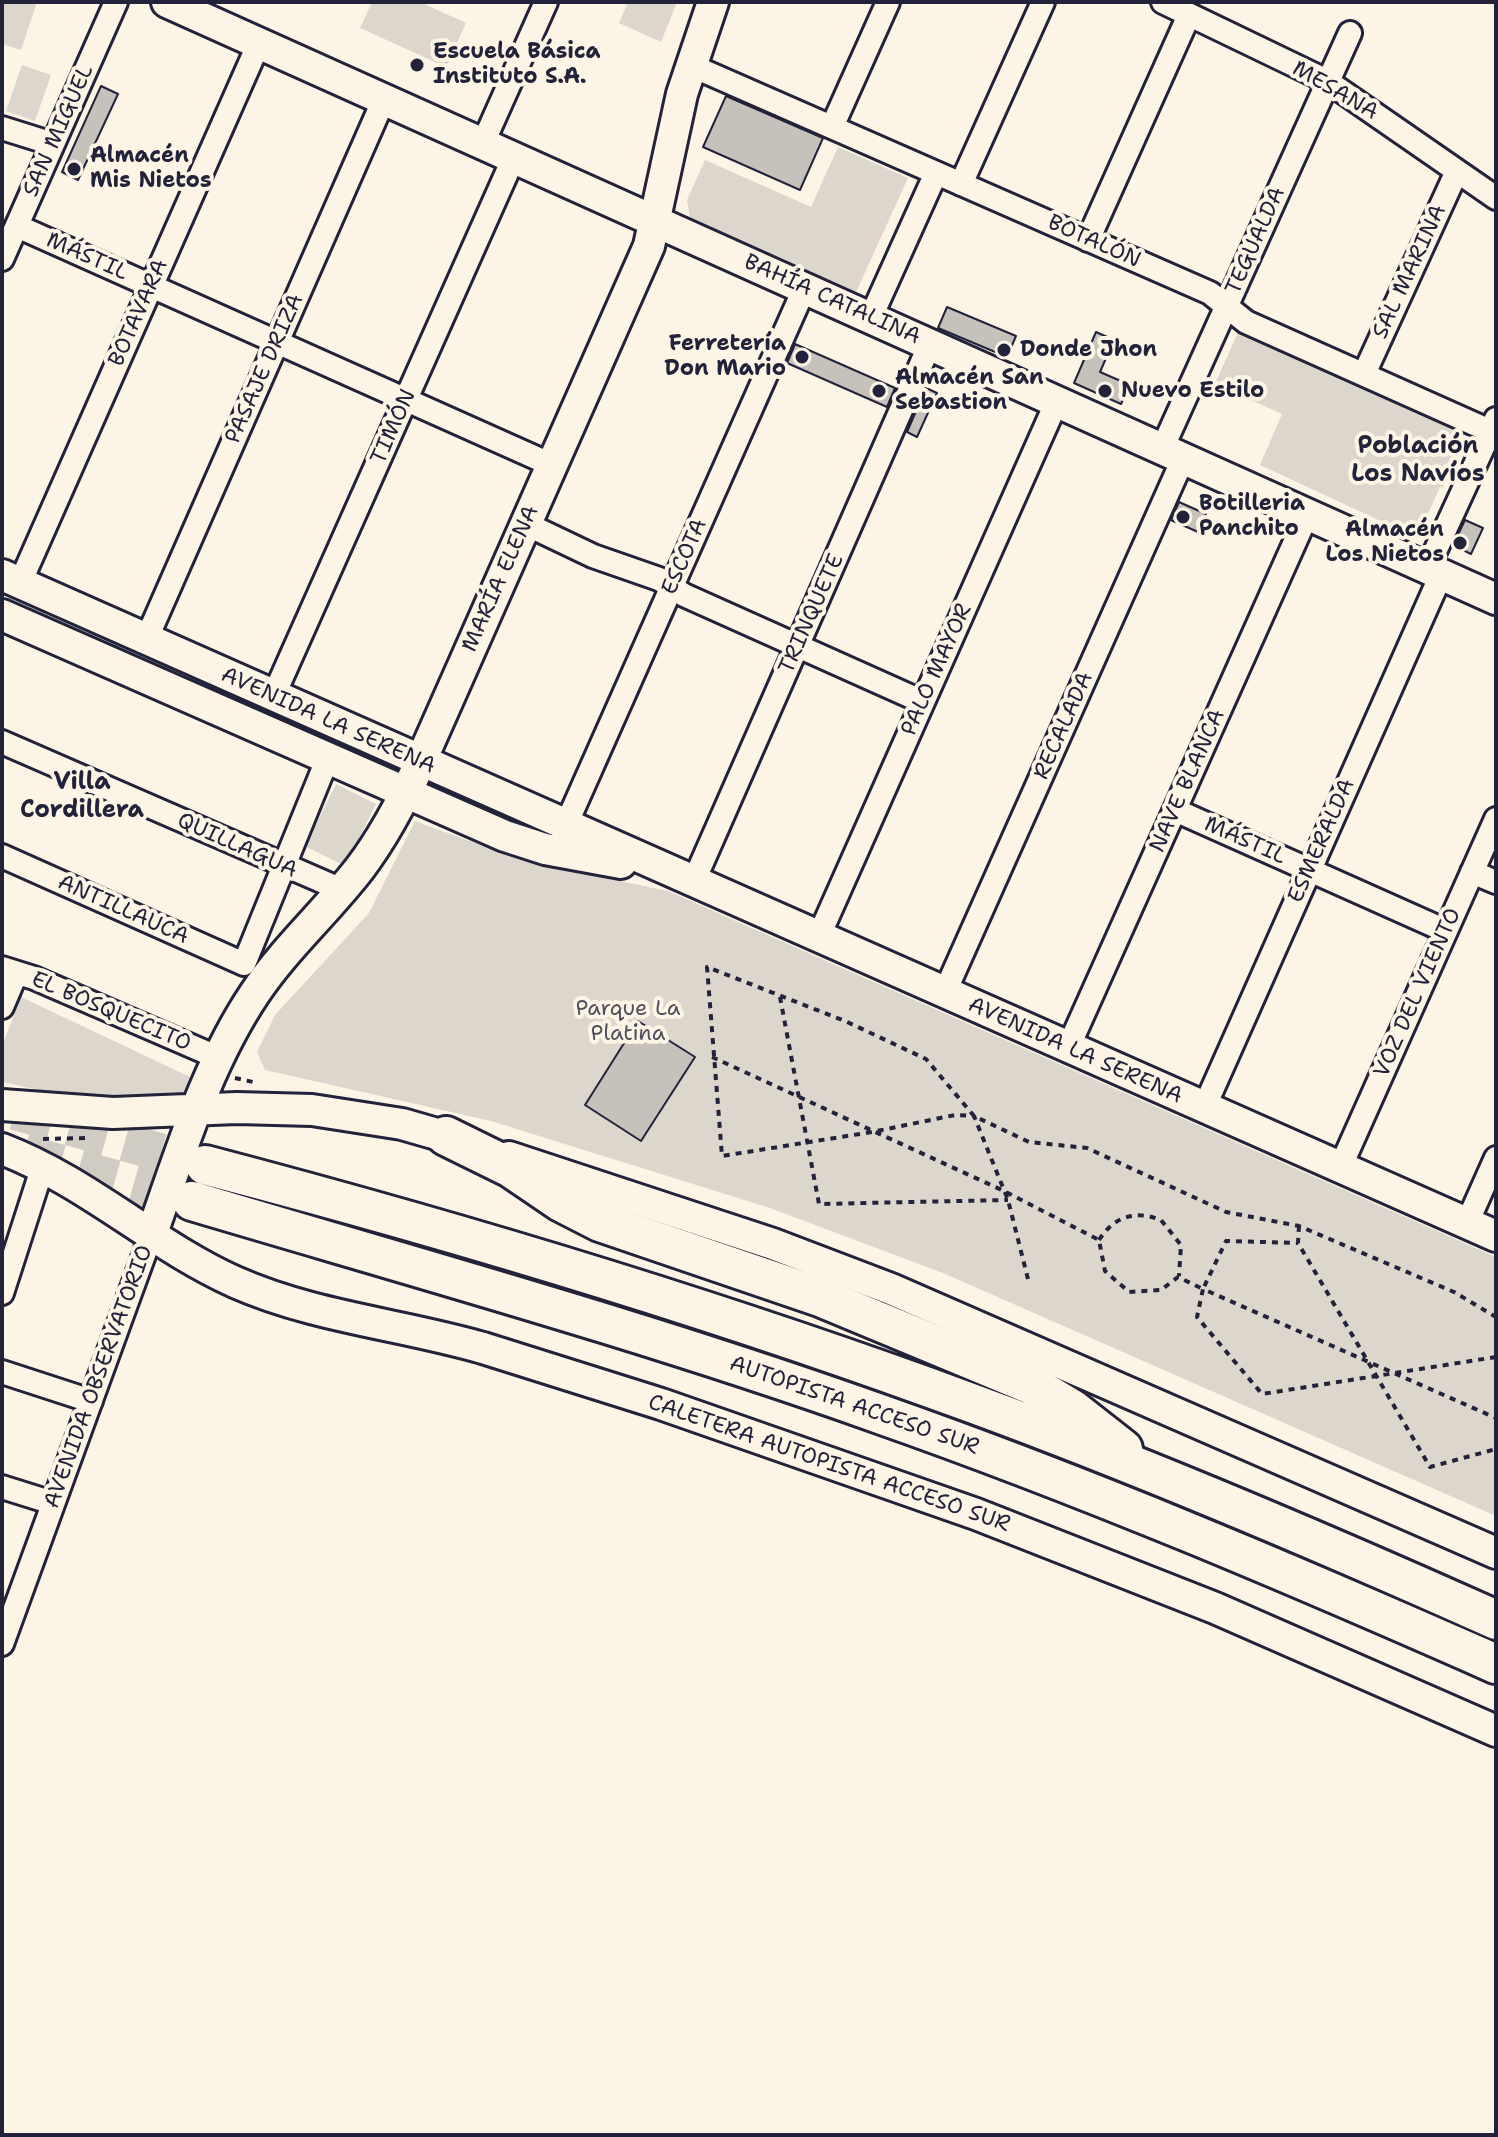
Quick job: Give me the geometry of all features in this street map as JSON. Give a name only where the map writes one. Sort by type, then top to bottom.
[{"type":"highway","points":[[446,1136],[511,1168],[585,1215],[820,1297],[1032,1385],[1179,1484]]},
{"type":"highway","name":"AUTOPISTA ACCESO SUR","points":[[205,1165],[599,1277],[935,1390],[1179,1484],[1496,1620]]},
{"type":"highway","name":"AUTOPISTA ACCESO SUR","points":[[192,1201],[692,1350],[879,1413],[1145,1513],[1496,1664]]},
{"type":"street","name":"SAN MIGUEL","points":[[2,259],[116,2]]},
{"type":"street","name":"BAHÍA CATALINA","points":[[167,2],[1496,599]]},
{"type":"street","points":[[483,143],[546,2]]},
{"type":"street","name":"MARÍA ELENA","points":[[197,1110],[219,1058],[262,983],[342,890],[380,839],[420,763],[649,246],[690,65],[713,2]]},
{"type":"street","points":[[832,127],[888,2]]},
{"type":"street","points":[[961,184],[1043,2]]},
{"type":"street","name":"MESANA","points":[[1163,2],[1327,81],[1496,198]]},
{"type":"street","points":[[1088,240],[1189,15]]},
{"type":"street","name":"TEGUALDA","points":[[1173,454],[1227,307],[1350,33]]},
{"type":"street","name":"BOTAVARA","points":[[11,579],[152,286],[259,43]]},
{"type":"street","name":"BOTALÓN","points":[[690,65],[1210,293],[1246,322],[1364,374],[1493,425]]},
{"type":"street","name":"PASAJE DRIZA","points":[[146,640],[384,99]]},
{"type":"street","points":[[2,128],[53,144]]},
{"type":"street","name":"TIMÓN","points":[[273,697],[514,157]]},
{"type":"street","name":"SAL MARINA","points":[[1364,374],[1457,171]]},
{"type":"street","points":[[871,317],[936,173]]},
{"type":"street","name":"MÁSTIL","points":[[17,226],[552,465]]},
{"type":"street","name":"ESCOTA","points":[[565,827],[805,287]]},
{"type":"street","name":"TRINQUETE","points":[[693,883],[930,344]]},
{"type":"street","name":"PALO MAYOR","points":[[818,938],[1057,401]]},
{"type":"street","name":"ESMERALDA","points":[[1204,1108],[1309,870],[1493,425]]},
{"type":"street","name":"RECALADA","points":[[944,994],[1173,454]]},
{"type":"street","name":"NAVE BLANCA","points":[[1068,1048],[1307,515]]},
{"type":"street","points":[[526,524],[923,702]]},
{"type":"street","name":"AVENIDA LA SERENA","points":[[11,579],[420,763],[1496,1236]]},
{"type":"street","name":"AVENIDA LA SERENA","points":[[2,615],[405,794],[545,849],[655,866]]},
{"type":"street","name":"QUILLAGUA","points":[[2,742],[342,890]]},
{"type":"street","points":[[285,867],[327,760]]},
{"type":"street","name":"MÁSTIL","points":[[1175,810],[1446,931]]},
{"type":"street","name":"VOZ DEL VIENTO","points":[[1340,1168],[1496,819]]},
{"type":"street","name":"ANTILLAUCA","points":[[2,856],[244,964],[285,867]]},
{"type":"street","points":[[1472,872],[1496,882]]},
{"type":"street","points":[[2,1007],[9,971]]},
{"type":"street","name":"EL BOSQUECITO","points":[[9,971],[34,978],[219,1058]]},
{"type":"street","points":[[2,1105],[113,1113],[312,1110],[357,1115],[446,1136],[760,1240],[891,1289],[1496,1553]]},
{"type":"street","name":"AVENIDA OBSERVATORIO","points":[[2,1644],[10,1599],[53,1503],[197,1110]]},
{"type":"street","points":[[2,1149],[43,1166],[99,1197],[152,1233]]},
{"type":"street","points":[[1467,1223],[1496,1158]]},
{"type":"street","points":[[2,1293],[43,1166]]},
{"type":"street","name":"CALETERA AUTOPISTA ACCESO SUR","points":[[152,1233],[208,1269],[289,1303],[415,1329],[483,1348],[661,1404],[976,1514],[1215,1608],[1496,1731]]},
{"type":"street","points":[[2,1372],[91,1401]]},
{"type":"street","points":[[2,1487],[53,1503]]},
{"type":"path","points":[[1028,1279],[1008,1200],[974,1116],[926,1059],[845,1021],[707,967],[722,1156],[955,1115],[974,1116],[1029,1142],[1087,1148],[1226,1212],[1299,1226],[1454,1292],[1496,1317]]},
{"type":"path","points":[[780,997],[819,1204],[1008,1200]]},
{"type":"path","points":[[712,1057],[1004,1191],[1099,1240]]},
{"type":"path","points":[[1140,1214],[1161,1220],[1181,1245],[1178,1277],[1151,1293],[1129,1292],[1105,1271],[1099,1240],[1110,1225],[1130,1215],[1140,1214]]},
{"type":"path","points":[[1299,1226],[1298,1243],[1430,1467],[1496,1449]]},
{"type":"path","points":[[1298,1243],[1226,1241],[1203,1289],[1197,1317],[1262,1394],[1496,1357]]},
{"type":"path","points":[[1178,1277],[1496,1418]]},
{"type":"green space","points":[[2,2],[37,2],[21,50],[2,44]]},
{"type":"green space","points":[[372,2],[420,2],[466,23],[446,67],[360,28]]},
{"type":"green space","points":[[628,2],[677,2],[661,42],[619,23]]},
{"type":"green space","points":[[22,65],[51,75],[35,121],[6,111]]},
{"type":"green space","points":[[838,147],[908,178],[856,292],[690,218],[687,200],[705,160],[811,207]]},
{"type":"green space","points":[[1240,328],[1466,429],[1443,488],[1440,487],[1417,538],[1260,465],[1282,414],[1215,384]]},
{"type":"green space","points":[[336,784],[376,804],[345,866],[305,846]]},
{"type":"green space","name":"Parque La Platina","points":[[415,821],[524,861],[668,891],[1496,1257],[1496,1516],[943,1273],[770,1208],[491,1121],[265,1070],[257,1052],[275,1015],[369,913]]},
{"type":"green space","points":[[21,997],[190,1077],[181,1102],[80,1099],[2,1082],[2,1046]]},
{"type":"building","points":[[101,86],[118,94],[78,180],[62,172]]},
{"type":"building","points":[[726,96],[823,138],[800,190],[703,147]]},
{"type":"building","points":[[947,307],[1016,336],[1007,357],[938,328]]},
{"type":"building","points":[[1096,332],[1114,340],[1100,372],[1130,385],[1121,404],[1074,383]]},
{"type":"building","points":[[795,344],[895,388],[887,407],[787,363]]},
{"type":"building","points":[[926,388],[937,393],[917,437],[907,432]]},
{"type":"building","points":[[1179,502],[1206,514],[1198,532],[1171,520]]},
{"type":"building","points":[[1465,520],[1483,528],[1471,554],[1453,545]]},
{"type":"building","points":[[638,1021],[695,1057],[641,1141],[585,1105]]},
{"type":"tunnel","points":[[15,1111],[205,1165]]},
{"type":"tunnel","points":[[24,1153],[192,1201]]},
{"type":"place","name":"Escuela Básica Instituto S.A.","points":[[417,65]]},
{"type":"place","name":"Almacén Mis Nietos","points":[[74,169]]},
{"type":"place","name":"Donde Jhon","points":[[1004,350]]},
{"type":"place","name":"Ferretería Don Mario","points":[[802,357]]},
{"type":"place","name":"Almacén San Sebastion","points":[[879,391]]},
{"type":"place","name":"Nuevo Estilo","points":[[1105,391]]},
{"type":"place","name":"Botilleria Panchito","points":[[1183,517]]},
{"type":"place","name":"Almacén Los Nietos","points":[[1460,543]]},
{"type":"district","name":"Población Los Navíos","points":[[1418,461]]},
{"type":"district","name":"Villa Cordillera","points":[[82,797]]}]
